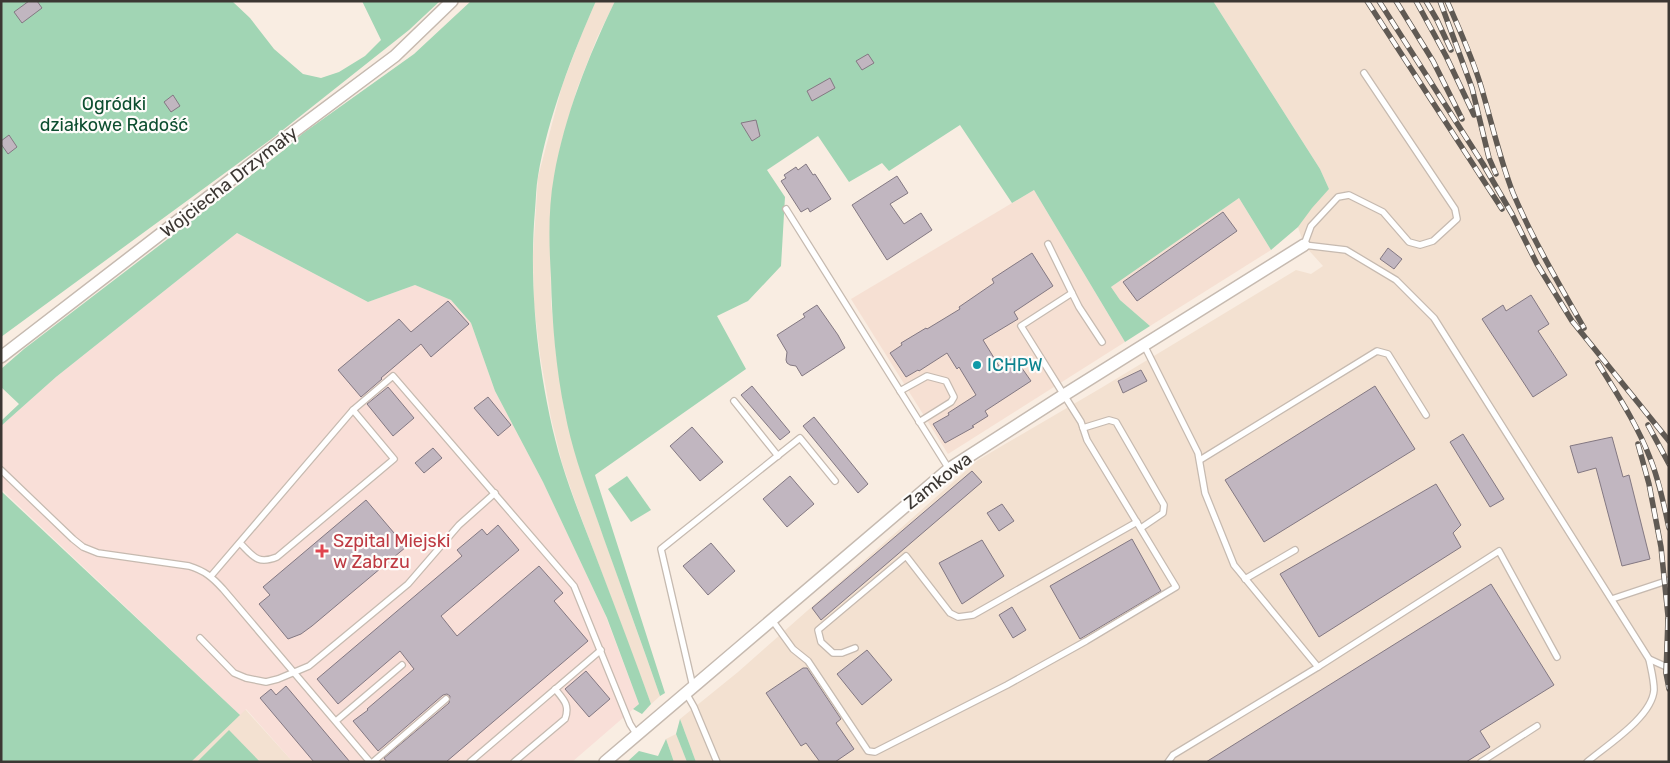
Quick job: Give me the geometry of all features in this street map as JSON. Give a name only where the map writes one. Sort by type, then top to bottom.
[{"type":"street","name":"Wojciecha Drzymały","points":[[1,357],[276,145],[395,56],[452,1]]},
{"type":"street","name":"Zamkowa","points":[[605,762],[949,469],[1304,245]]},
{"type":"lane","points":[[1364,73],[1455,209],[1457,219],[1432,241],[1420,244],[1409,242],[1383,212],[1349,195],[1338,197],[1312,226],[1304,245],[1346,250],[1396,280],[1434,318],[1649,660],[1654,689],[1651,703],[1642,717],[1587,762]]},
{"type":"lane","points":[[786,209],[949,469]]},
{"type":"lane","points":[[1048,244],[1079,307],[1102,342]]},
{"type":"lane","points":[[772,620],[793,649],[808,661],[868,751],[876,752],[1007,685],[1086,641],[1176,587],[1087,440],[1083,428],[1064,395],[1021,326],[1072,293]]},
{"type":"lane","points":[[1144,345],[1198,453],[1205,493],[1234,565],[1318,667]]},
{"type":"lane","points":[[1200,460],[1377,351],[1388,354],[1426,415]]},
{"type":"lane","points":[[211,576],[353,410],[393,376],[574,586],[630,724],[637,735]]},
{"type":"lane","points":[[900,391],[927,376],[946,381],[954,397],[951,402],[919,422]]},
{"type":"lane","points":[[734,401],[778,456]]},
{"type":"lane","points":[[240,543],[255,558],[261,561],[277,557],[394,459],[353,410]]},
{"type":"lane","points":[[1083,428],[1109,420],[1116,422],[1164,505],[1163,513],[1140,528]]},
{"type":"lane","points":[[718,762],[694,707],[661,549],[800,438],[835,481]]},
{"type":"lane","points":[[1,470],[73,539],[84,547],[98,553],[189,566],[202,570],[211,576],[372,762],[446,699]]},
{"type":"lane","points":[[200,638],[234,673],[246,678],[266,682],[295,673],[317,660],[408,584],[459,525],[495,494]]},
{"type":"lane","points":[[855,648],[842,653],[833,653],[821,642],[818,630],[906,556],[950,613],[958,617],[973,615],[1137,522]]},
{"type":"lane","points":[[1245,579],[1295,550]]},
{"type":"lane","points":[[1168,762],[1173,755],[1318,667],[1499,551],[1557,657]]},
{"type":"lane","points":[[1612,599],[1669,580]]},
{"type":"lane","points":[[470,762],[601,650]]},
{"type":"lane","points":[[1649,660],[1669,668]]},
{"type":"lane","points":[[336,720],[402,665]]},
{"type":"lane","points":[[514,762],[564,719],[567,712],[566,705],[555,690]]},
{"type":"lane","points":[[1481,762],[1537,726]]},
{"type":"shaded area","points":[[596,1],[615,1],[597,38],[577,89],[562,140],[554,178],[550,222],[551,302],[565,414],[589,496],[660,696],[651,704],[562,463],[551,418],[540,355],[534,304],[533,255],[538,177],[562,86]]},
{"type":"shaded area","points":[[1213,1],[1669,1],[1669,762],[696,762],[680,719],[738,672],[978,460],[1296,270],[1311,274],[1323,266],[1304,245],[1298,227],[1311,208],[1329,189],[1320,169]]},
{"type":"shaded area","points":[[1034,190],[1125,342],[948,454],[851,299]]},
{"type":"shaded area","points":[[1239,198],[1271,250],[1150,326],[1120,300],[1111,287]]},
{"type":"shaded area","name":"Szpital Miejski w Zabrzu","points":[[237,233],[368,302],[415,285],[451,300],[471,323],[495,391],[543,482],[605,614],[639,704],[572,762],[293,762],[246,709],[240,715],[1,489],[1,426],[56,377]]},
{"type":"shaded area","points":[[245,709],[293,762],[191,762]]},
{"type":"shaded area","points":[[676,734],[687,762],[674,762],[666,739]]},
{"type":"green space","name":"Ogródki działkowe Radość","points":[[1,1],[232,1],[250,18],[274,49],[303,74],[321,78],[339,72],[365,56],[381,40],[362,1],[440,1],[409,30],[274,137],[1,337]]},
{"type":"green space","points":[[471,1],[596,1],[578,43],[554,109],[542,154],[537,184],[533,241],[534,305],[542,371],[554,434],[571,491],[651,704],[642,714],[633,709],[639,704],[607,618],[543,482],[495,391],[471,323],[451,300],[415,285],[368,302],[237,233],[56,377],[1,426],[1,421],[19,404],[1,387],[1,369],[24,349],[284,150],[302,134],[414,54]]},
{"type":"green space","points":[[615,1],[1213,1],[1320,169],[1329,189],[1298,227],[1271,250],[1239,198],[1111,287],[1120,300],[1150,326],[1125,342],[1034,190],[1012,203],[960,125],[889,171],[882,163],[849,182],[818,136],[767,170],[785,197],[781,266],[748,301],[717,316],[746,369],[595,475],[665,693],[660,696],[572,445],[559,380],[552,312],[549,227],[554,176],[564,131],[578,87]]},
{"type":"green space","points":[[627,476],[651,510],[631,522],[608,489]]},
{"type":"green space","points":[[1,491],[240,715],[191,762],[1,762]]},
{"type":"green space","points":[[680,719],[696,762],[687,762],[676,734]]},
{"type":"green space","points":[[229,730],[260,762],[197,762]]},
{"type":"green space","points":[[666,739],[674,762],[627,762],[639,751],[658,756]]},
{"type":"building","points":[[29,1],[37,1],[42,8],[22,23],[14,12]]},
{"type":"building","points":[[868,54],[874,63],[862,70],[856,61]]},
{"type":"building","points":[[830,78],[835,88],[812,101],[807,91]]},
{"type":"building","points":[[173,95],[180,106],[171,112],[164,102]]},
{"type":"building","points":[[756,120],[760,136],[752,141],[741,123]]},
{"type":"building","points":[[9,135],[17,147],[8,154],[1,141]]},
{"type":"building","points":[[806,164],[813,175],[815,174],[831,199],[810,212],[808,208],[801,212],[781,181],[786,178],[784,175],[796,167],[798,170]]},
{"type":"building","points":[[897,176],[908,193],[890,204],[904,224],[921,213],[932,230],[887,260],[852,205]]},
{"type":"building","points":[[1223,212],[1237,231],[1137,301],[1123,282]]},
{"type":"building","points":[[1388,248],[1402,259],[1394,269],[1380,259]]},
{"type":"building","points":[[1032,253],[1053,286],[1014,312],[1018,319],[983,340],[999,366],[1014,357],[1031,381],[985,411],[988,416],[972,426],[974,427],[945,443],[933,424],[976,395],[959,367],[957,369],[947,353],[906,377],[890,353],[902,345],[901,343],[960,309],[959,307],[994,283],[992,279]]},
{"type":"building","points":[[1531,295],[1549,324],[1538,331],[1567,375],[1533,397],[1482,319],[1503,305],[1506,311]]},
{"type":"building","points":[[448,301],[469,324],[431,357],[421,344],[361,397],[338,370],[399,319],[411,332]]},
{"type":"building","points":[[817,305],[845,348],[802,376],[796,366],[787,363],[787,352],[777,335],[805,317],[803,314]]},
{"type":"building","points":[[1141,370],[1147,381],[1123,393],[1118,381]]},
{"type":"building","points":[[752,386],[790,432],[780,440],[741,395]]},
{"type":"building","points":[[1375,386],[1415,449],[1264,542],[1225,480]]},
{"type":"building","points":[[388,387],[414,418],[393,436],[367,404]]},
{"type":"building","points":[[488,397],[511,425],[498,436],[474,408]]},
{"type":"building","points":[[814,417],[868,484],[858,493],[803,426]]},
{"type":"building","points":[[692,427],[723,462],[700,481],[670,446]]},
{"type":"building","points":[[1463,434],[1504,499],[1490,507],[1450,442]]},
{"type":"building","points":[[1612,437],[1623,477],[1629,475],[1650,559],[1622,566],[1596,468],[1578,473],[1570,446]]},
{"type":"building","points":[[433,448],[442,458],[424,473],[415,463]]},
{"type":"building","points":[[972,471],[982,482],[821,620],[812,608]]},
{"type":"building","points":[[790,476],[814,504],[787,527],[763,499]]},
{"type":"building","points":[[1436,484],[1461,525],[1453,533],[1461,547],[1319,637],[1280,574]]},
{"type":"building","points":[[366,500],[406,547],[312,626],[301,634],[288,639],[259,604],[270,595],[263,587]]},
{"type":"building","points":[[1002,504],[1014,521],[999,531],[987,513]]},
{"type":"building","points":[[498,525],[519,550],[441,616],[457,636],[539,566],[563,593],[554,601],[588,641],[446,762],[387,762],[384,758],[449,703],[450,696],[447,694],[443,695],[378,751],[353,721],[414,669],[400,651],[338,704],[317,679],[462,556],[457,550],[482,529],[487,535]]},
{"type":"building","points":[[1132,539],[1161,591],[1080,639],[1050,586]]},
{"type":"building","points":[[982,540],[1004,576],[962,604],[939,563]]},
{"type":"building","points":[[711,543],[735,571],[708,595],[683,566]]},
{"type":"building","points":[[1491,584],[1554,685],[1480,731],[1490,747],[1466,762],[1206,762]]},
{"type":"building","points":[[1012,607],[1026,630],[1013,638],[999,615]]},
{"type":"building","points":[[867,650],[892,680],[862,705],[837,674]]},
{"type":"building","points":[[803,668],[807,668],[841,719],[836,723],[854,749],[835,762],[820,762],[806,743],[801,746],[766,693]]},
{"type":"building","points":[[586,671],[610,699],[589,717],[565,689]]},
{"type":"building","points":[[286,686],[350,762],[314,762],[260,698],[271,689],[276,695]]},
{"type":"railway","points":[[1367,1],[1502,209]]},
{"type":"railway","points":[[1379,1],[1483,164],[1512,214],[1537,264],[1572,321],[1669,441]]},
{"type":"railway","points":[[1396,1],[1433,61],[1462,119]]},
{"type":"railway","points":[[1416,1],[1446,56],[1474,115]]},
{"type":"railway","points":[[1426,1],[1451,50]]},
{"type":"railway","points":[[1440,1],[1472,88],[1489,158],[1496,174]]},
{"type":"railway","points":[[1447,1],[1476,73],[1503,166],[1513,193],[1538,245],[1584,328]]},
{"type":"railway","points":[[1598,363],[1645,445],[1659,484],[1669,528]]},
{"type":"railway","points":[[1648,425],[1669,464]]},
{"type":"railway","points":[[1638,444],[1649,484],[1661,547],[1669,626]]},
{"type":"railway","points":[[1668,619],[1666,673],[1669,689]]},
{"type":"place","name":"ICHPW","points":[[977,365]]},
{"type":"place","name":"Szpital Miejski w Zabrzu","points":[[322,551]]}]
